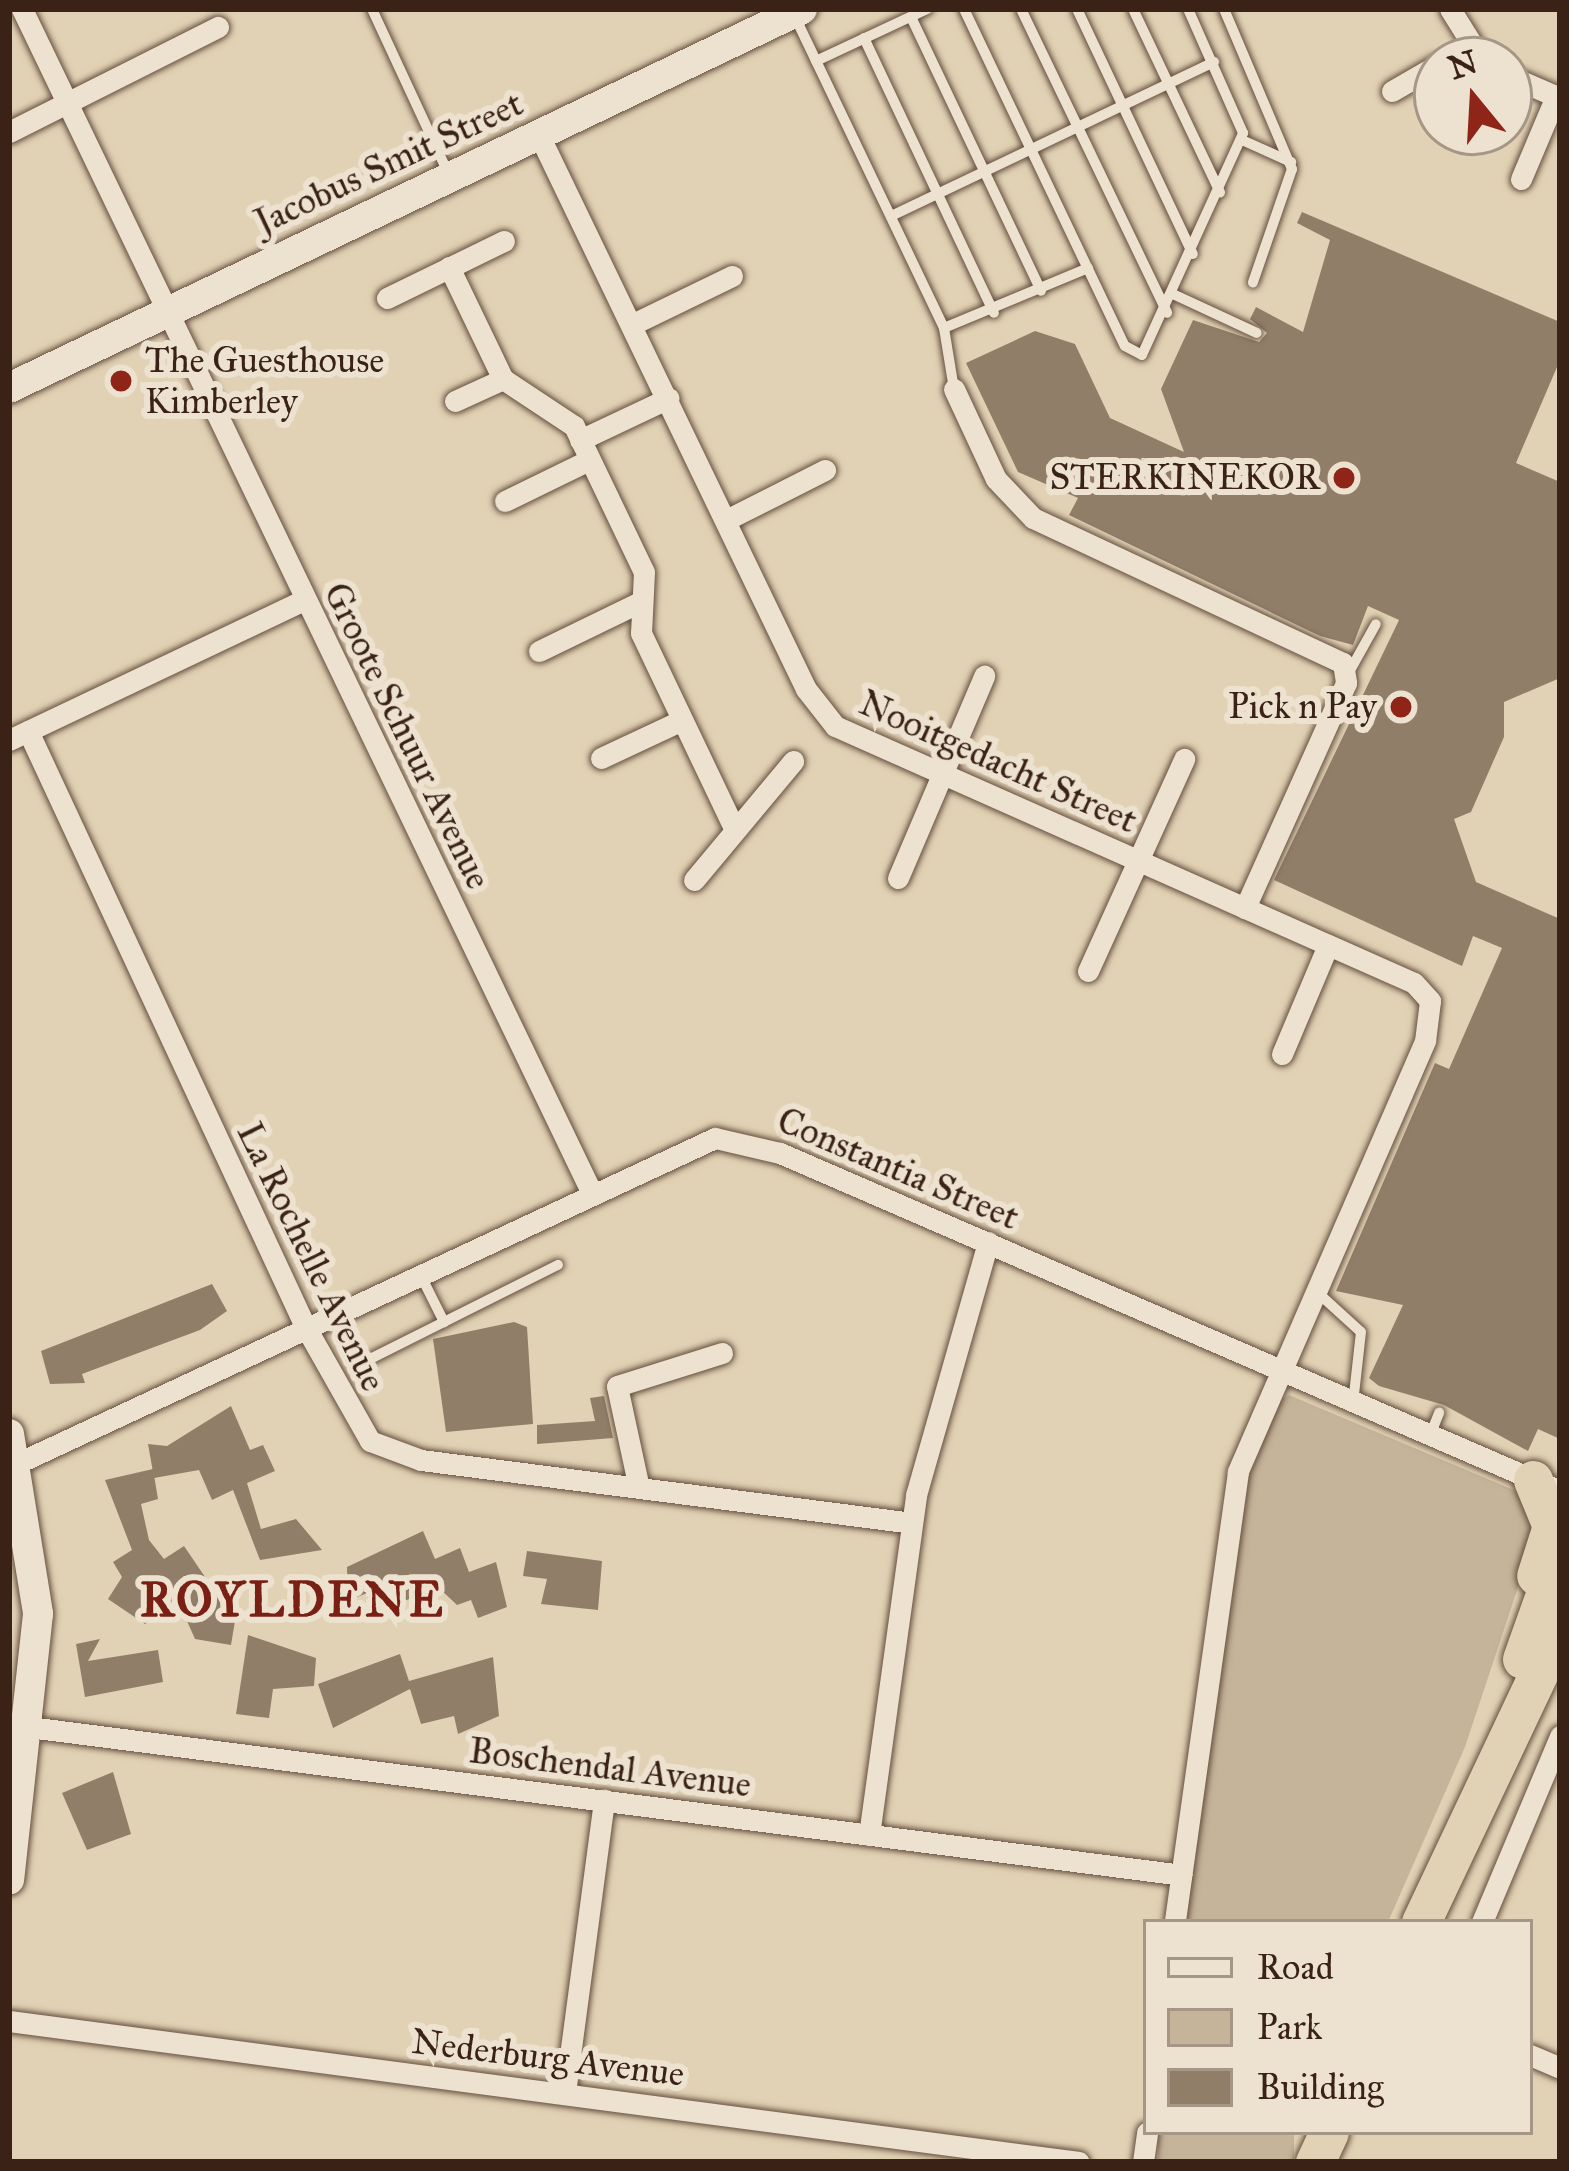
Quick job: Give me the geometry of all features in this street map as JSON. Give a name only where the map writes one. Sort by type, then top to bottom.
[{"type":"highway","points":[[1489,1767],[1552,1526],[1546,1486]]},
{"type":"highway","points":[[1510,1692],[1560,1552]]},
{"type":"highway","points":[[1422,1919],[1489,1767],[1560,1628]]},
{"type":"street","name":"Groote Schuur Avenue","points":[[22,9],[590,1190]]},
{"type":"street","points":[[1450,9],[1465,36]]},
{"type":"street","name":"Jacobus Smit Street","points":[[9,388],[798,11]]},
{"type":"street","points":[[9,132],[218,27]]},
{"type":"street","points":[[1392,91],[1413,79]]},
{"type":"street","points":[[1521,179],[1558,97]]},
{"type":"street","name":"Nooitgedacht Street","points":[[539,135],[819,710],[855,738],[1421,988],[1432,1008],[1426,1041],[1315,1292]]},
{"type":"street","points":[[387,298],[504,241]]},
{"type":"street","points":[[449,267],[503,379],[562,410],[585,450],[644,572],[641,633],[734,828]]},
{"type":"street","points":[[633,324],[732,276]]},
{"type":"street","points":[[455,401],[503,379]]},
{"type":"street","points":[[954,388],[997,479],[1033,518],[1335,656],[1346,677],[1245,908]]},
{"type":"street","points":[[505,501],[669,398]]},
{"type":"street","points":[[726,520],[825,470]]},
{"type":"street","points":[[18,735],[304,600]]},
{"type":"street","points":[[539,651],[642,601]]},
{"type":"street","points":[[898,878],[984,676]]},
{"type":"street","points":[[602,758],[682,720]]},
{"type":"street","name":"La Rochelle Avenue","points":[[18,735],[351,1419],[384,1450],[910,1523]]},
{"type":"street","points":[[1088,971],[1184,758]]},
{"type":"street","points":[[694,880],[793,761]]},
{"type":"street","points":[[1282,1054],[1328,945]]},
{"type":"street","name":"Constantia Street","points":[[14,1448],[305,1326],[683,1145],[734,1139],[988,1242],[1546,1486]]},
{"type":"street","points":[[869,1835],[910,1523],[988,1242]]},
{"type":"street","points":[[1175,1919],[1231,1503],[1315,1292]]},
{"type":"street","points":[[639,1488],[617,1386],[722,1353]]},
{"type":"street","points":[[9,1879],[38,1614],[14,1448]]},
{"type":"street","name":"Boschendal Avenue","points":[[29,1727],[1182,1875]]},
{"type":"street","points":[[1483,1919],[1560,1736]]},
{"type":"street","points":[[565,2093],[604,1801]]},
{"type":"street","name":"Nederburg Avenue","points":[[9,2021],[1079,2162]]},
{"type":"lane","points":[[372,9],[450,176]]},
{"type":"lane","points":[[816,61],[927,9]]},
{"type":"lane","points":[[964,9],[1128,352],[1150,352],[1242,140],[1189,9]]},
{"type":"lane","points":[[1021,9],[1167,313]]},
{"type":"lane","points":[[1077,9],[1193,254]]},
{"type":"lane","points":[[1133,9],[1220,192]]},
{"type":"lane","points":[[1224,9],[1291,161],[1252,282]]},
{"type":"lane","points":[[798,11],[816,61],[944,328],[954,388]]},
{"type":"lane","points":[[911,17],[1041,291]]},
{"type":"lane","points":[[864,38],[994,313]]},
{"type":"lane","points":[[891,216],[1214,62]]},
{"type":"lane","points":[[1242,140],[1291,161]]},
{"type":"lane","points":[[944,328],[994,313],[1088,268]]},
{"type":"lane","points":[[1175,295],[1257,333]]},
{"type":"lane","points":[[1346,677],[1376,624]]},
{"type":"lane","points":[[372,1358],[558,1265]]},
{"type":"lane","points":[[418,1271],[444,1322]]},
{"type":"lane","points":[[1315,1292],[1348,1309],[1361,1332],[1353,1402]]},
{"type":"lane","points":[[1430,1436],[1439,1413]]},
{"type":"green space","points":[[1289,1395],[1516,1491],[1535,1516],[1527,1560],[1465,1747],[1389,1919],[1184,1919],[1243,1492],[1273,1405]]},
{"type":"green space","points":[[1158,2135],[1294,2135],[1294,2162],[1158,2162]]},
{"type":"building","points":[[1302,212],[1560,322],[1560,360],[1516,463],[1560,482],[1560,678],[1504,702],[1504,737],[1471,812],[1454,819],[1476,882],[1560,919],[1560,1439],[1538,1429],[1528,1451],[1444,1405],[1379,1386],[1369,1378],[1403,1305],[1336,1291],[1435,1063],[1449,1069],[1502,948],[1473,936],[1462,966],[1274,880],[1399,620],[1368,606],[1353,645],[1320,636],[1069,515],[1078,498],[1018,472],[966,363],[1035,331],[1075,344],[1110,418],[1184,452],[1161,389],[1193,320],[1259,342],[1267,333],[1250,319],[1256,307],[1303,332],[1330,240],[1297,223]]},
{"type":"building","points":[[212,1284],[227,1311],[200,1330],[82,1374],[85,1383],[50,1384],[41,1351]]},
{"type":"building","points":[[514,1322],[527,1327],[533,1424],[446,1432],[433,1339]]},
{"type":"building","points":[[604,1396],[613,1438],[537,1444],[537,1425],[595,1421],[590,1398]]},
{"type":"building","points":[[231,1406],[250,1450],[263,1445],[275,1471],[247,1483],[261,1529],[296,1519],[322,1550],[260,1560],[233,1490],[212,1500],[199,1470],[154,1478],[148,1444],[167,1446]]},
{"type":"building","points":[[153,1469],[158,1499],[141,1504],[149,1540],[164,1559],[184,1546],[235,1621],[231,1645],[195,1639],[179,1603],[145,1624],[108,1599],[122,1577],[113,1562],[132,1550],[105,1480]]},
{"type":"building","points":[[423,1531],[435,1559],[460,1548],[469,1572],[496,1562],[507,1607],[478,1618],[471,1600],[457,1605],[438,1587],[395,1605],[386,1585],[348,1601],[347,1567]]},
{"type":"building","points":[[527,1551],[602,1561],[598,1610],[541,1604],[547,1579],[523,1576]]},
{"type":"building","points":[[248,1635],[316,1658],[314,1686],[273,1689],[269,1718],[236,1714]]},
{"type":"building","points":[[100,1639],[88,1661],[158,1650],[163,1682],[85,1697],[76,1644]]},
{"type":"building","points":[[400,1654],[409,1681],[493,1657],[499,1716],[458,1734],[454,1716],[421,1724],[410,1689],[333,1728],[318,1684]]},
{"type":"building","points":[[113,1772],[131,1834],[87,1850],[62,1793]]},
{"type":"place","name":"The Guesthouse Kimberley","points":[[121,381]]},
{"type":"place","name":"STERKINEKOR","points":[[1344,478]]},
{"type":"place","name":"Pick n Pay","points":[[1401,707]]},
{"type":"district","name":"ROYLDENE","points":[[293,1600]]}]
